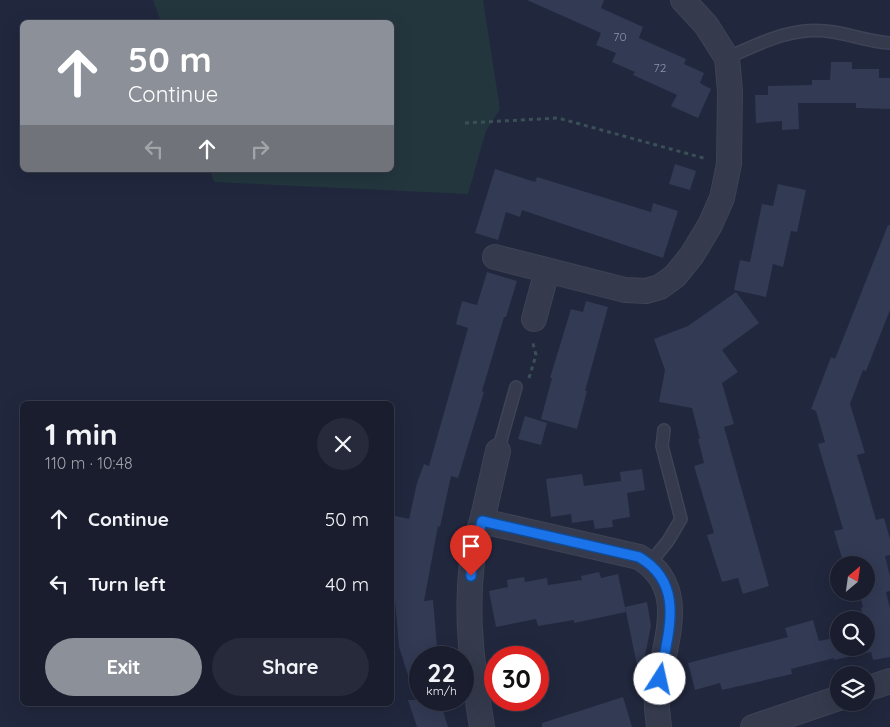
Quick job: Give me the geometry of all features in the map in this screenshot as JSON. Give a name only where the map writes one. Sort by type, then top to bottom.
[{"type":"street","points":[[495,257],[625,290],[646,291],[660,287],[675,276],[692,255],[710,225],[722,198],[729,164],[730,91],[727,58],[706,25],[683,0]]},
{"type":"street","points":[[532,326],[547,271]]},
{"type":"street","points":[[482,727],[470,650],[468,608],[472,560],[498,451]]},
{"type":"street","points":[[482,521],[639,557],[659,573],[667,586],[670,602],[669,622],[656,698],[659,727]]},
{"type":"street","points":[[875,686],[890,681]]},
{"type":"street","points":[[752,727],[830,701]]},
{"type":"lane","points":[[727,58],[765,41],[798,31],[832,31],[890,44]]},
{"type":"lane","points":[[498,451],[516,387]]},
{"type":"lane","points":[[650,564],[668,541],[681,519],[662,446],[664,430]]},
{"type":"path","points":[[465,123],[558,118],[729,164]]},
{"type":"path","points":[[516,387],[529,380],[536,355],[532,326]]},
{"type":"shaded area","points":[[153,0],[483,0],[500,109],[486,131],[468,194],[214,182],[211,172],[394,172],[394,20],[160,20]]},
{"type":"building","points":[[527,0],[604,0],[601,8],[643,27],[639,38],[686,59],[684,64],[704,73],[700,83],[711,89],[698,118],[671,106],[677,95],[633,75],[635,72],[612,62],[616,53],[596,45],[601,33]]},
{"type":"building","points":[[831,62],[852,62],[852,69],[879,69],[879,78],[890,78],[890,109],[856,108],[856,103],[798,103],[799,129],[782,130],[782,121],[756,123],[755,95],[768,95],[768,86],[812,85],[812,80],[830,80]]},
{"type":"building","points":[[675,164],[696,171],[690,190],[669,184]]},
{"type":"building","points":[[495,169],[535,182],[537,177],[651,212],[653,203],[678,211],[663,258],[522,210],[520,217],[506,212],[498,240],[475,233]]},
{"type":"building","points":[[778,184],[806,190],[797,232],[791,231],[783,267],[773,264],[766,297],[734,290],[740,260],[750,262],[762,204],[773,206]]},
{"type":"building","points":[[888,225],[890,225],[890,310],[866,371],[863,370],[850,404],[865,453],[857,455],[876,520],[884,518],[890,539],[890,555],[885,556],[890,576],[890,591],[886,592],[890,609],[890,657],[873,660],[872,656],[875,656],[875,611],[862,611],[861,608],[863,607],[861,601],[875,601],[875,556],[841,556],[834,531],[843,529],[818,444],[825,442],[816,411],[811,409],[831,357],[835,359]]},
{"type":"building","points":[[487,272],[517,281],[506,317],[504,317],[458,478],[451,476],[440,527],[438,526],[424,601],[433,600],[437,646],[409,646],[409,678],[399,647],[394,589],[394,516],[409,519],[417,483],[424,464],[429,466],[468,328],[456,324],[462,301],[477,305]]},
{"type":"building","points":[[736,292],[759,323],[722,350],[738,372],[722,383],[734,424],[724,427],[769,586],[743,594],[738,578],[722,582],[707,535],[714,533],[694,466],[704,463],[692,408],[659,402],[665,370],[654,339],[688,326]]},
{"type":"building","points":[[586,301],[608,307],[585,391],[587,391],[577,429],[541,419],[552,378],[550,378],[571,309],[583,312]]},
{"type":"building","points":[[525,416],[547,423],[541,445],[518,439]]},
{"type":"building","points":[[642,469],[645,490],[627,493],[630,517],[612,520],[613,527],[595,529],[593,520],[572,523],[571,514],[551,517],[546,479],[582,474],[584,486],[621,481],[620,472]]},
{"type":"building","points":[[599,572],[601,578],[618,574],[626,612],[574,623],[574,620],[538,626],[536,619],[496,627],[489,591],[508,587],[507,580],[524,577],[525,582],[547,578],[548,585],[582,580],[581,576]]},
{"type":"building","points":[[647,602],[651,626],[640,680],[625,607]]},
{"type":"building","points":[[813,620],[819,641],[830,639],[830,656],[852,656],[834,660],[834,658],[791,669],[792,674],[722,690],[720,683],[695,690],[688,663],[788,637],[785,628]]},
{"type":"building","points":[[623,697],[632,727],[542,727],[542,723]]},
{"type":"building","points":[[412,711],[443,711],[448,727],[417,727]]},
{"type":"route","points":[[471,576],[472,560],[482,521],[639,557],[659,573],[667,586],[670,602],[669,622],[660,679]]}]
